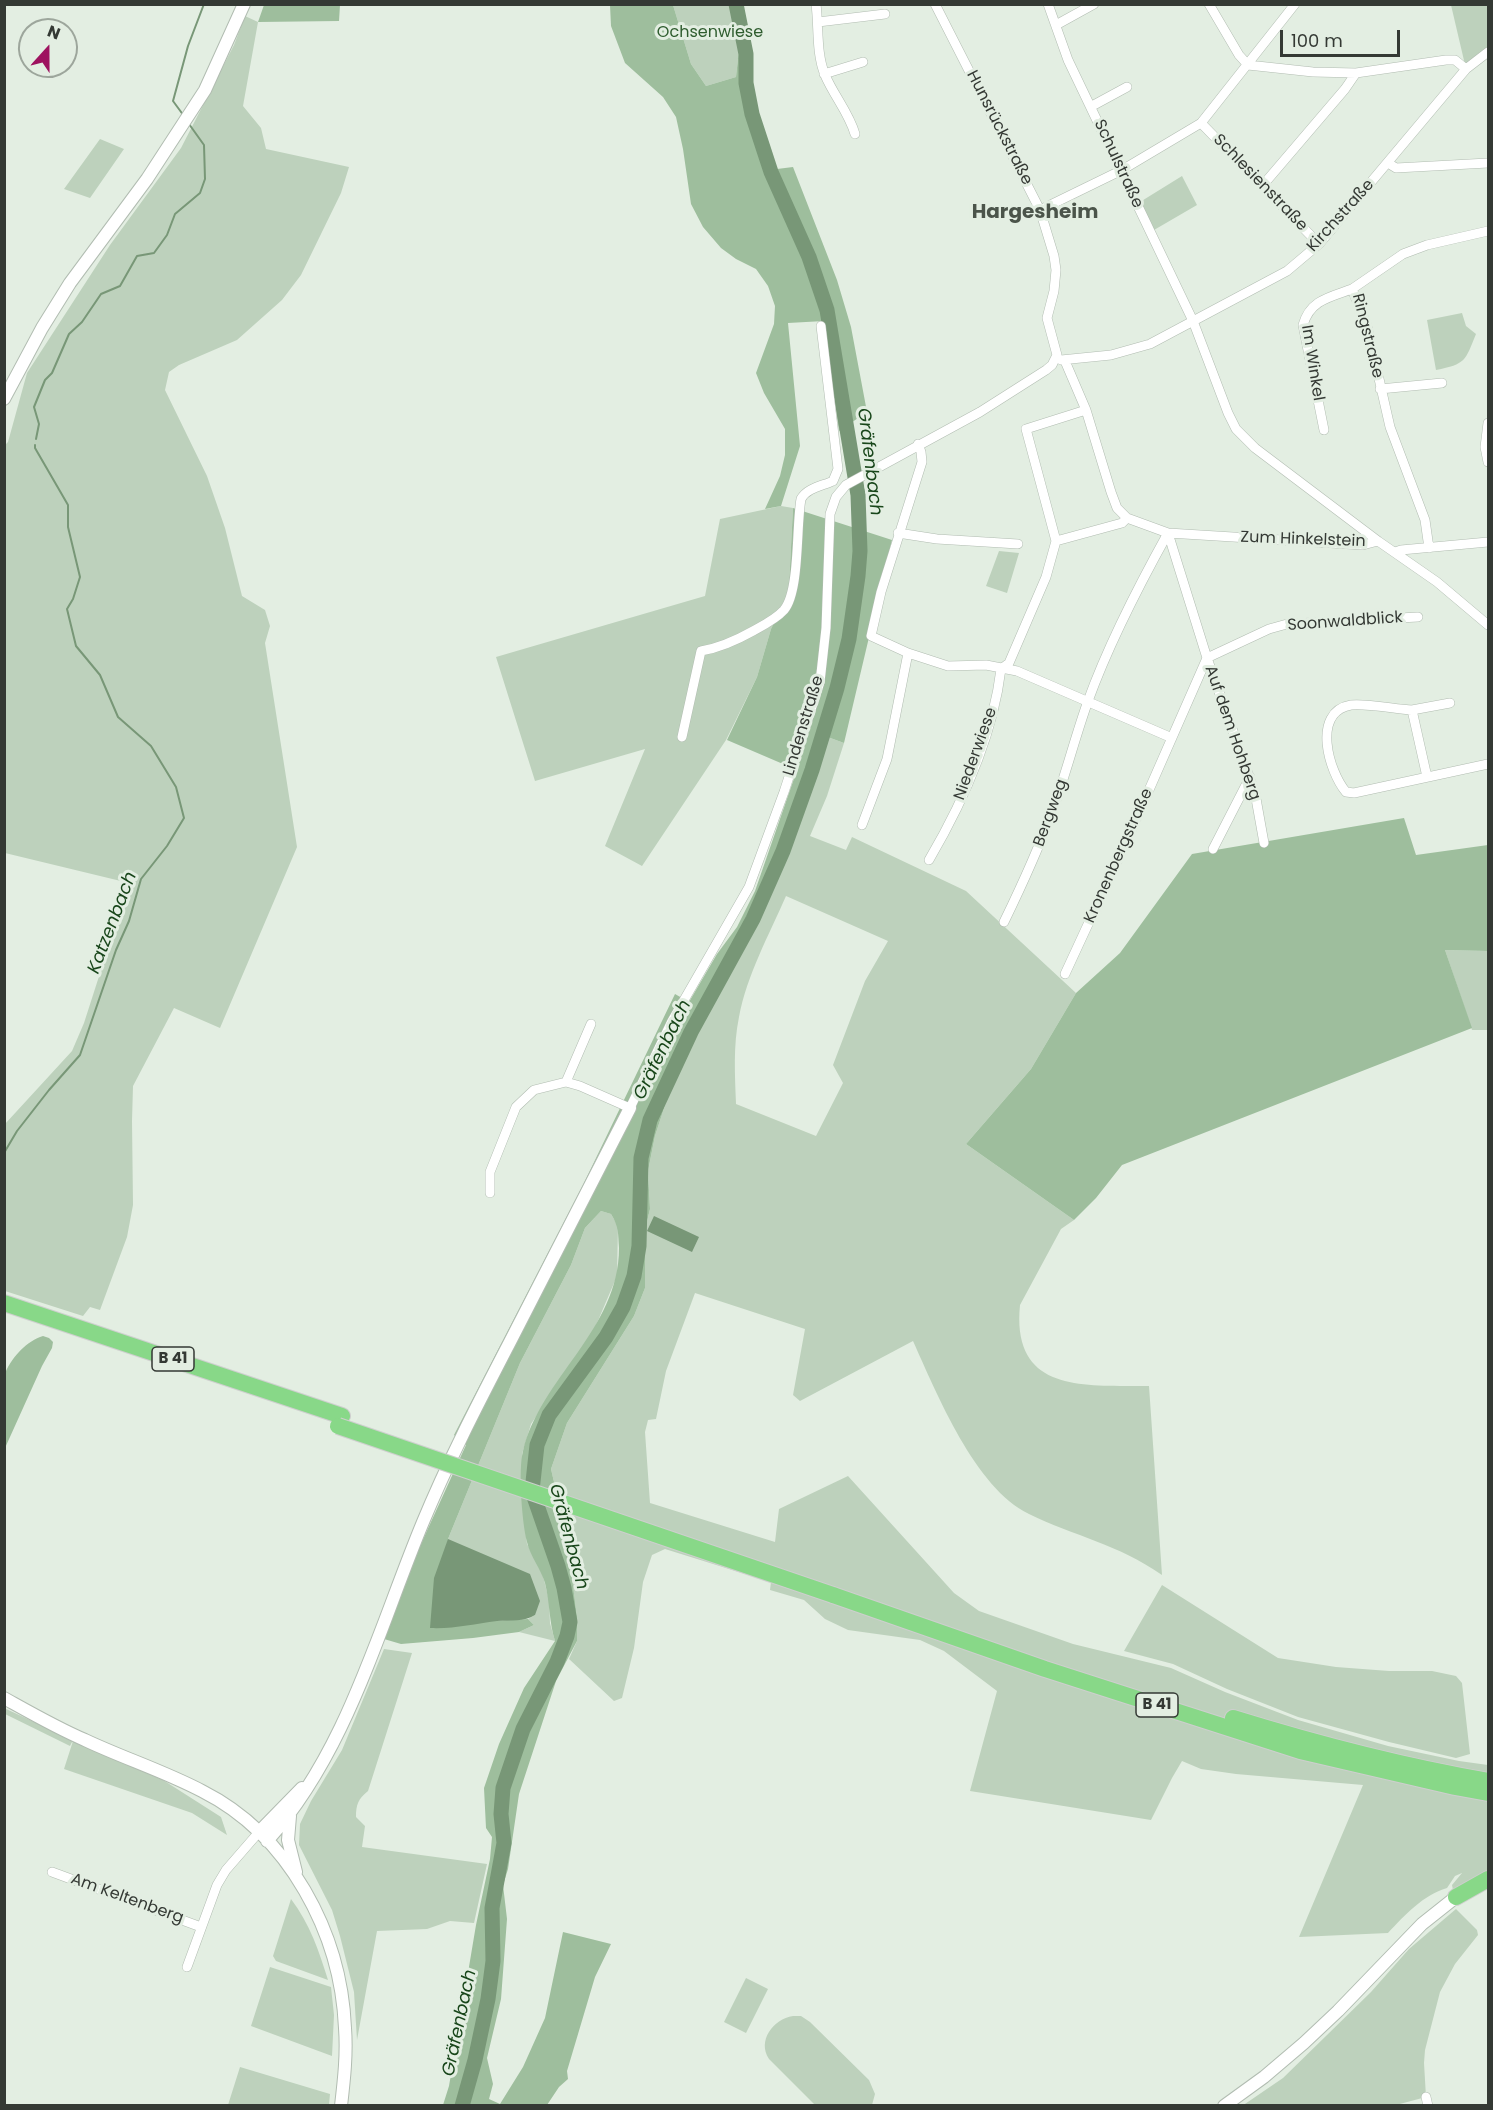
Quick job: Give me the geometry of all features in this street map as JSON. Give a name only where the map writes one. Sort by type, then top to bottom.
[{"type":"highway","name":"B 41","points":[[4,1303],[834,1591],[1045,1669],[1300,1751],[1488,1793]]},
{"type":"highway","name":"B 41","points":[[4,1315],[340,1421]]},
{"type":"highway","name":"B 41","points":[[834,1591],[1302,1739],[1488,1781]]},
{"type":"highway","points":[[1456,1897],[1488,1879]]},
{"type":"main road","points":[[4,399],[42,327],[70,283],[176,136],[195,105],[223,53],[244,4]]},
{"type":"main road","points":[[263,1837],[290,1816],[321,1764],[362,1677],[423,1521],[465,1431],[630,1108]]},
{"type":"main road","points":[[4,1698],[85,1740],[203,1791],[222,1803],[263,1837],[297,1879],[315,1907],[333,1955],[342,1999],[345,2029],[341,2106]]},
{"type":"main road","points":[[263,1837],[321,1764]]},
{"type":"main road","points":[[290,1816],[288,1840],[297,1879]]},
{"type":"main road","points":[[1224,2106],[1264,2077],[1304,2043],[1422,1924],[1456,1897]]},
{"type":"street","points":[[816,4],[818,51],[825,74],[842,110],[851,120],[855,134]]},
{"type":"street","name":"Hunsrückstraße","points":[[936,4],[1040,210],[1056,270],[1054,291],[1047,318],[1060,360]]},
{"type":"street","name":"Schulstraße","points":[[1048,4],[1068,60],[1193,321],[1236,429],[1255,448],[1378,541]]},
{"type":"street","points":[[1056,25],[1094,4]]},
{"type":"street","points":[[1209,4],[1248,65],[1313,72],[1356,73],[1455,60],[1466,69]]},
{"type":"street","points":[[1040,210],[1122,170],[1201,123],[1295,4]]},
{"type":"street","points":[[818,22],[885,14]]},
{"type":"street","name":"Kirchstraße","points":[[1060,360],[1111,355],[1150,344],[1287,271],[1319,244],[1466,69],[1488,52]]},
{"type":"street","points":[[825,74],[862,62]]},
{"type":"street","points":[[1263,185],[1356,73]]},
{"type":"street","points":[[1092,106],[1127,87]]},
{"type":"street","name":"Schlesienstraße","points":[[1201,123],[1319,244]]},
{"type":"street","points":[[1388,164],[1396,168],[1488,163]]},
{"type":"street","name":"Ringstraße","points":[[1429,548],[1425,520],[1390,427],[1367,326],[1352,289],[1402,254],[1427,245],[1488,231]]},
{"type":"street","name":"Im Winkel","points":[[1324,430],[1303,325],[1306,313],[1313,304],[1352,289]]},
{"type":"street","points":[[682,737],[701,651],[714,649],[750,633],[771,621],[785,609],[792,592],[801,500],[804,494],[812,489],[833,481],[838,469],[821,326]]},
{"type":"street","points":[[833,481],[844,487],[918,444],[980,412],[1060,360],[1086,410],[1114,500],[1121,514],[1127,518],[1122,523],[1056,541]]},
{"type":"street","name":"Ringstraße","points":[[1380,389],[1442,384]]},
{"type":"street","points":[[1001,669],[1009,663],[1046,577],[1056,541],[1026,429],[1086,410]]},
{"type":"street","points":[[1488,423],[1485,447],[1488,462]]},
{"type":"street","points":[[918,444],[922,462],[898,533],[871,636],[948,666],[986,665],[1017,671],[1172,738]]},
{"type":"street","name":"Lindenstraße","points":[[630,1108],[672,1021],[749,887],[784,792],[820,682],[826,628],[830,514],[833,503],[844,487]]},
{"type":"street","name":"Zum Hinkelstein","points":[[1127,518],[1168,533],[1363,545],[1378,541],[1437,582],[1488,625]]},
{"type":"street","points":[[898,533],[937,539],[1018,544]]},
{"type":"street","points":[[1168,533],[1207,658]]},
{"type":"street","name":"Bergweg","points":[[1004,922],[1035,858],[1064,778],[1088,701],[1142,579],[1168,533]]},
{"type":"street","points":[[1395,552],[1488,542]]},
{"type":"street","name":"Soonwaldblick","points":[[1207,658],[1269,629],[1287,624],[1418,617]]},
{"type":"street","points":[[861,825],[887,759],[908,652]]},
{"type":"street","name":"Kronenbergstraße","points":[[1065,975],[1207,658]]},
{"type":"street","name":"Auf dem Hohberg","points":[[1207,658],[1256,793],[1264,843]]},
{"type":"street","name":"Niederwiese","points":[[929,860],[965,788],[985,739],[1001,669]]},
{"type":"street","points":[[1450,703],[1412,710],[1351,705],[1338,709],[1329,722],[1326,739],[1330,763],[1340,786],[1346,792],[1354,793],[1488,764]]},
{"type":"street","points":[[1412,710],[1426,777]]},
{"type":"street","points":[[1213,849],[1250,777]]},
{"type":"street","points":[[566,1082],[591,1023]]},
{"type":"street","points":[[490,1193],[490,1172],[516,1107],[534,1090],[566,1082],[630,1108]]},
{"type":"street","points":[[187,1967],[201,1927],[226,1870],[263,1837]]},
{"type":"street","name":"Am Keltenberg","points":[[52,1872],[201,1927]]},
{"type":"green space","name":"Ochsenwiese","points":[[673,5],[730,5],[740,40],[736,77],[706,86],[691,64]]},
{"type":"green space","points":[[1451,5],[1488,5],[1488,52],[1466,69]]},
{"type":"green space","points":[[245,16],[258,22],[243,106],[261,128],[266,149],[349,167],[341,193],[301,275],[282,300],[237,340],[179,365],[169,372],[165,390],[207,476],[225,528],[242,596],[265,610],[270,626],[265,643],[297,847],[220,1028],[174,1008],[133,1086],[133,1205],[127,1237],[100,1310],[90,1307],[83,1316],[5,1291],[5,1124],[72,1051],[84,1023],[129,883],[5,853],[5,445],[8,442],[27,373],[110,245],[181,148],[234,45]]},
{"type":"green space","points":[[100,139],[124,149],[90,198],[64,189]]},
{"type":"green space","points":[[1182,176],[1197,205],[1154,230],[1140,202]]},
{"type":"green space","points":[[1462,313],[1466,326],[1476,334],[1469,350],[1459,363],[1436,370],[1427,320]]},
{"type":"green space","points":[[781,506],[793,508],[789,586],[786,598],[771,629],[757,677],[726,740],[642,866],[605,846],[645,749],[535,781],[496,657],[705,596],[720,519]]},
{"type":"green space","points":[[999,551],[1019,553],[1007,593],[986,586]]},
{"type":"green space","points":[[825,736],[844,743],[827,796],[810,836],[846,850],[852,837],[966,891],[1076,993],[1031,1069],[966,1144],[1074,1220],[1061,1229],[1020,1305],[1020,1334],[1028,1355],[1041,1370],[1058,1379],[1101,1386],[1149,1386],[1162,1575],[1129,1555],[1046,1522],[1009,1501],[991,1483],[960,1438],[913,1341],[800,1401],[793,1395],[805,1329],[695,1293],[666,1371],[656,1419],[648,1420],[645,1432],[650,1503],[775,1542],[779,1509],[848,1476],[954,1593],[979,1611],[1073,1644],[1171,1668],[1298,1720],[1388,1746],[1488,1765],[1488,1875],[1453,1890],[1452,1885],[1462,1873],[1455,1876],[1447,1888],[1422,1901],[1388,1933],[1299,1937],[1363,1785],[1236,1774],[1201,1769],[1182,1761],[1151,1820],[970,1791],[997,1691],[944,1651],[920,1640],[848,1630],[825,1619],[804,1600],[770,1590],[771,1582],[665,1549],[652,1555],[643,1582],[634,1648],[622,1698],[614,1701],[569,1659],[577,1641],[577,1617],[567,1538],[551,1469],[567,1423],[634,1316],[645,1288],[645,1230],[650,1209],[648,1171],[655,1136],[669,1093],[709,1005],[768,895]],"holes":[[[786,896],[888,941],[865,981],[833,1065],[843,1083],[816,1136],[736,1104],[735,1050],[743,1001],[759,955]]]},
{"type":"green space","points":[[1445,950],[1488,951],[1488,1030],[1472,1030]]},
{"type":"green space","points":[[601,1211],[611,1214],[618,1226],[617,1276],[594,1330],[531,1424],[522,1454],[522,1503],[527,1544],[542,1572],[555,1641],[519,1632],[534,1625],[528,1619],[535,1615],[448,1539],[520,1363],[571,1265],[585,1228]]},
{"type":"green space","points":[[1162,1585],[1278,1658],[1336,1667],[1432,1671],[1456,1676],[1462,1683],[1470,1754],[1456,1758],[1298,1717],[1227,1689],[1173,1664],[1124,1651]]},
{"type":"green space","points":[[384,1649],[412,1653],[368,1791],[357,1806],[356,1817],[365,1826],[362,1847],[487,1864],[474,1923],[450,1921],[427,1929],[377,1931],[357,2040],[354,1992],[340,1936],[332,1910],[299,1845],[300,1824],[342,1750]]},
{"type":"green space","points":[[4,1708],[73,1740],[70,1746],[5,1714]]},
{"type":"green space","points":[[73,1741],[163,1780],[221,1817],[227,1835],[192,1813],[64,1769]]},
{"type":"green space","points":[[291,1899],[309,1928],[328,1980],[276,1961],[273,1956]]},
{"type":"green space","points":[[1456,1909],[1477,1930],[1478,1935],[1455,1964],[1440,1992],[1425,2050],[1426,2097],[1396,2105],[1242,2106],[1283,2078],[1371,1992],[1409,1949]]},
{"type":"green space","points":[[270,1967],[331,1987],[334,2015],[332,2056],[251,2026]]},
{"type":"green space","points":[[746,1978],[768,1989],[746,2033],[724,2022]]},
{"type":"green space","points":[[801,2016],[810,2022],[869,2080],[875,2094],[872,2105],[815,2105],[769,2059],[765,2045],[769,2032],[779,2021]]},
{"type":"green space","points":[[240,2067],[330,2094],[329,2105],[228,2105]]},
{"type":"shaded area","points":[[264,5],[340,5],[339,21],[258,22]]},
{"type":"shaded area","points":[[610,5],[673,5],[691,64],[706,86],[736,77],[740,40],[730,5],[742,5],[749,38],[756,102],[777,169],[793,167],[837,280],[851,327],[867,412],[839,431],[824,321],[788,323],[800,446],[781,506],[765,509],[780,476],[785,455],[785,429],[764,393],[756,373],[774,324],[775,306],[768,286],[756,269],[721,248],[703,227],[691,204],[676,117],[663,97],[625,63],[611,26]]},
{"type":"shaded area","points":[[793,508],[892,540],[844,743],[825,736],[768,895],[709,1005],[669,1093],[655,1136],[648,1171],[650,1209],[645,1230],[645,1288],[634,1316],[567,1423],[551,1469],[567,1538],[577,1617],[577,1641],[556,1681],[519,1794],[508,1869],[503,1885],[507,1919],[501,1999],[487,2058],[493,2084],[489,2099],[500,2104],[523,2067],[545,2018],[563,1932],[611,1944],[595,1977],[567,2071],[568,2079],[559,2087],[547,2105],[443,2105],[449,2086],[476,1925],[490,1859],[492,1837],[486,1828],[484,1788],[499,1744],[524,1688],[555,1641],[545,1583],[525,1533],[521,1483],[523,1451],[532,1425],[545,1400],[593,1329],[606,1304],[616,1277],[619,1248],[617,1227],[611,1214],[601,1211],[585,1228],[571,1265],[520,1363],[448,1539],[496,1621],[528,1619],[534,1625],[519,1632],[473,1638],[401,1644],[384,1639],[415,1557],[466,1445],[454,1435],[583,1185],[675,994],[689,1002],[717,954],[737,927],[755,891],[797,770],[727,740],[757,677],[771,629],[786,598],[789,586]]},
{"type":"shaded area","points":[[1404,818],[1416,855],[1488,845],[1488,951],[1445,950],[1472,1028],[1122,1165],[1096,1198],[1074,1220],[966,1144],[1031,1069],[1076,993],[1120,953],[1192,854]]},
{"type":"shaded area","points":[[654,1216],[699,1237],[692,1252],[647,1231]]},
{"type":"shaded area","points":[[43,1336],[53,1342],[52,1348],[5,1448],[6,1371],[21,1350],[31,1341]]},
{"type":"shaded area","points":[[448,1539],[530,1574],[540,1601],[535,1615],[522,1620],[430,1628],[434,1578]]},
{"type":"waterway","name":"Katzenbach","points":[[184,116],[173,101],[188,46],[204,4]]},
{"type":"waterway","name":"Gräfenbach","points":[[462,2106],[475,2060],[488,1999],[493,1961],[492,1908],[504,1843],[501,1814],[503,1788],[523,1729],[557,1662],[570,1622],[558,1566],[532,1491],[537,1445],[549,1415],[606,1337],[623,1307],[634,1276],[639,1246],[641,1158],[650,1120],[691,1032],[753,919],[783,851],[812,770],[837,688],[849,639],[858,576],[860,551],[858,495],[827,310],[809,257],[771,172],[752,114],[746,83],[746,54],[736,4]]},
{"type":"waterway","name":"Katzenbach","points":[[36,439],[39,424],[34,407],[69,334],[82,322],[101,294],[120,286],[137,256],[154,253],[167,235],[175,214],[200,193],[205,179],[204,145],[189,124]]},
{"type":"waterway","name":"Katzenbach","points":[[4,1153],[17,1131],[80,1055],[116,950],[129,921],[141,879],[167,846],[184,818],[176,787],[151,746],[118,717],[100,675],[76,646],[67,609],[80,577],[68,527],[68,505],[35,445]]},
{"type":"district","name":"Hargesheim","points":[[1035,213]]}]
